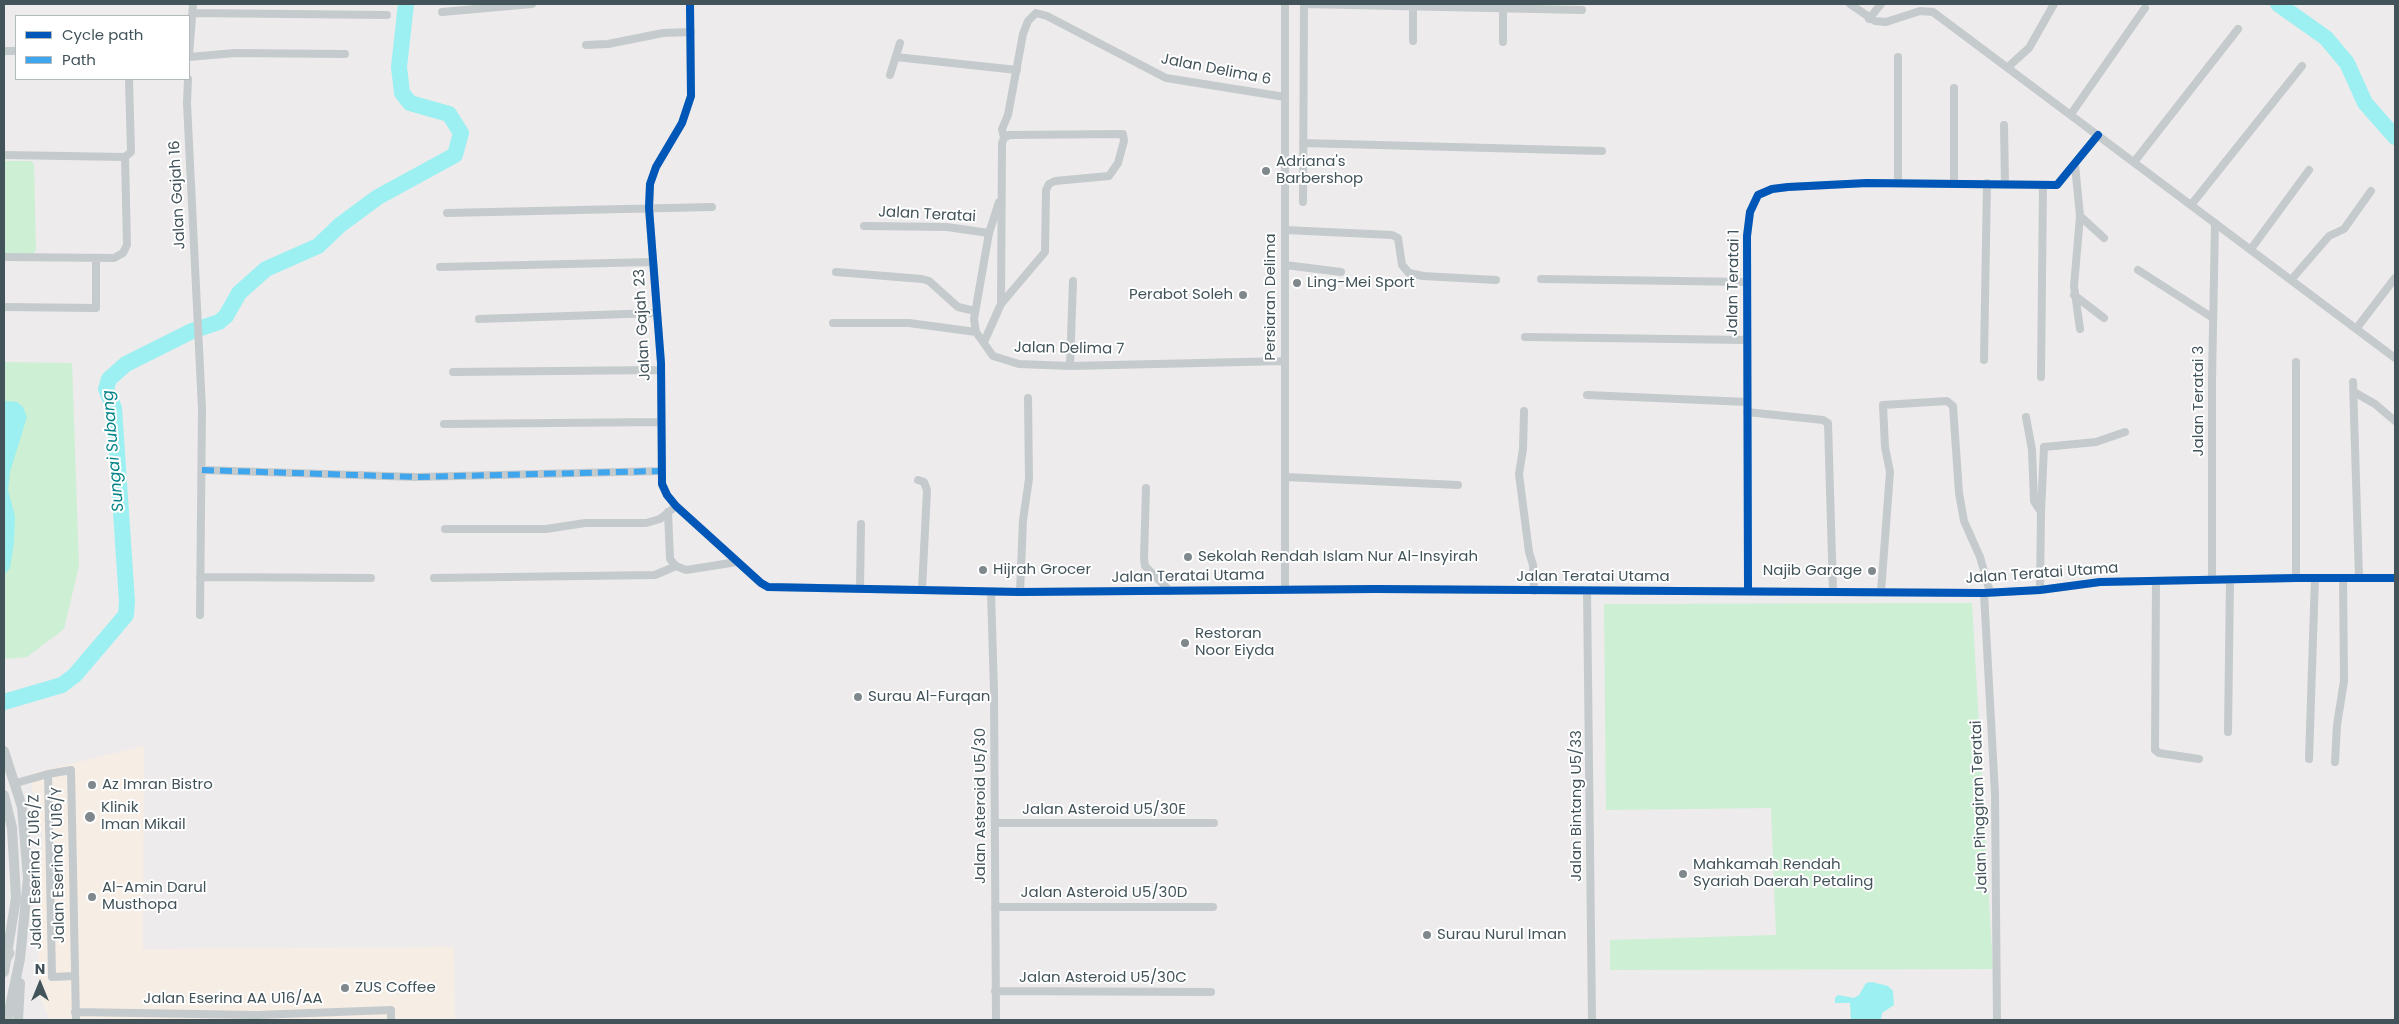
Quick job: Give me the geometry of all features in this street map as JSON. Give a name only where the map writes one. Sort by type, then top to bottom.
[{"type":"street","points":[[190,45],[193,4]]},
{"type":"street","points":[[442,12],[532,4]]},
{"type":"street","name":"Jalan Gajah 23","points":[[690,4],[689,103],[682,123],[652,174],[649,208],[661,370],[661,471],[664,490],[676,506],[736,562],[768,587],[790,588]]},
{"type":"street","name":"Persiaran Delima","points":[[1285,4],[1285,590]]},
{"type":"street","points":[[1302,202],[1304,4],[1503,6],[1582,10]]},
{"type":"street","points":[[1850,4],[1869,19],[1886,22],[1920,11],[1933,12],[2395,358]]},
{"type":"street","points":[[1869,19],[1881,4]]},
{"type":"street","points":[[2008,67],[2029,48],[2054,4]]},
{"type":"street","points":[[1413,6],[1413,41]]},
{"type":"street","points":[[1503,6],[1503,42]]},
{"type":"street","points":[[2071,114],[2146,8]]},
{"type":"street","points":[[193,13],[387,15]]},
{"type":"street","name":"Jalan Delima 6","points":[[1017,70],[1023,34],[1028,21],[1036,13],[1047,16],[1166,78],[1285,97]]},
{"type":"street","points":[[2134,162],[2238,29]]},
{"type":"street","points":[[586,45],[608,44],[663,33],[690,32]]},
{"type":"street","points":[[890,76],[900,43]]},
{"type":"street","points":[[190,56],[235,52],[345,54]]},
{"type":"street","points":[[896,57],[1017,70],[1008,115],[1002,129],[1004,138],[1002,144],[1001,195],[1001,304]]},
{"type":"street","points":[[1898,57],[1898,182]]},
{"type":"street","points":[[2192,205],[2302,66]]},
{"type":"street","points":[[4,155],[125,157],[131,152],[129,80]]},
{"type":"street","name":"Jalan Gajah 16","points":[[188,80],[190,163],[199,310],[202,470],[200,615]]},
{"type":"street","points":[[1954,88],[1954,182]]},
{"type":"street","points":[[2004,125],[2005,184]]},
{"type":"street","points":[[984,342],[1001,304],[1045,252],[1046,190],[1049,184],[1055,181],[1109,176],[1118,163],[1124,137],[1123,134],[1115,132],[1010,135],[1004,138]]},
{"type":"street","name":"Jalan Teratai 1","points":[[1748,590],[1746,236],[1750,212],[1758,195],[1762,192],[1788,187],[1898,182],[1954,182],[2043,186],[2061,183],[2098,135]]},
{"type":"street","points":[[1303,143],[1602,151]]},
{"type":"street","points":[[4,257],[114,258],[126,250],[125,157]]},
{"type":"street","points":[[2075,166],[2080,216],[2074,295],[2080,329]]},
{"type":"street","points":[[2251,249],[2309,170]]},
{"type":"street","points":[[1984,360],[1987,183]]},
{"type":"street","points":[[2041,377],[2043,186]]},
{"type":"street","points":[[2291,280],[2329,236],[2344,229],[2371,191]]},
{"type":"street","points":[[833,324],[909,324],[976,332],[975,311],[989,233],[1001,195]]},
{"type":"street","points":[[447,213],[712,207]]},
{"type":"street","points":[[2080,216],[2104,238]]},
{"type":"street","name":"Jalan Teratai 3","points":[[2212,580],[2215,223]]},
{"type":"street","name":"Jalan Teratai","points":[[864,226],[954,228],[989,233]]},
{"type":"street","points":[[1285,230],[1392,234],[1398,238],[1402,265],[1409,272],[1423,276],[1496,280]]},
{"type":"street","points":[[4,307],[96,308],[96,258]]},
{"type":"street","points":[[440,267],[653,262]]},
{"type":"street","points":[[1285,265],[1341,272]]},
{"type":"street","points":[[2138,270],[2214,318]]},
{"type":"street","points":[[836,272],[922,279],[929,281],[942,295],[958,307],[975,311]]},
{"type":"street","points":[[2356,329],[2395,278]]},
{"type":"street","points":[[1541,279],[1747,282]]},
{"type":"street","points":[[1070,366],[1073,281]]},
{"type":"street","points":[[2074,295],[2104,318]]},
{"type":"street","points":[[478,319],[657,313]]},
{"type":"street","name":"Jalan Delima 7","points":[[976,332],[994,356],[1019,364],[1070,366],[1285,361]]},
{"type":"street","points":[[1525,337],[1747,340]]},
{"type":"street","points":[[2296,362],[2296,578]]},
{"type":"street","points":[[454,372],[661,370]]},
{"type":"street","points":[[2353,382],[2358,578]]},
{"type":"street","points":[[2354,392],[2375,404],[2395,421]]},
{"type":"street","points":[[1587,395],[1747,402]]},
{"type":"street","points":[[1020,592],[1023,520],[1029,479],[1028,398]]},
{"type":"street","name":"Jalan Pinggiran Teratai","points":[[1881,592],[1890,472],[1885,447],[1883,404],[1947,401],[1952,406],[1959,493],[1964,521],[1980,557],[1987,593],[1996,813],[1997,1020]]},
{"type":"street","points":[[1524,411],[1523,449],[1519,474],[1528,552],[1533,565],[1534,591]]},
{"type":"street","points":[[1747,412],[1823,420],[1828,423],[1833,591]]},
{"type":"street","points":[[2026,417],[2032,450],[2034,501],[2041,512]]},
{"type":"street","points":[[444,424],[661,422]]},
{"type":"street","points":[[2040,590],[2044,447],[2096,442],[2124,432]]},
{"type":"street","points":[[202,470],[416,477],[661,471]]},
{"type":"street","points":[[1285,477],[1458,485]]},
{"type":"street","points":[[918,480],[924,482],[926,490],[922,590]]},
{"type":"street","points":[[1146,488],[1145,566],[1170,591]]},
{"type":"street","points":[[445,529],[546,529],[585,524],[646,522],[660,519],[676,506]]},
{"type":"street","points":[[668,512],[670,559],[676,566],[686,570],[736,562]]},
{"type":"street","points":[[860,588],[861,524]]},
{"type":"street","points":[[434,578],[655,575],[676,566]]},
{"type":"street","points":[[200,577],[371,578]]},
{"type":"street","points":[[2309,759],[2315,578]]},
{"type":"street","points":[[2335,762],[2337,725],[2344,681],[2343,578]]},
{"type":"street","name":"Jalan Teratai Utama","points":[[790,588],[991,592],[1748,590],[1987,593],[2040,590],[2100,582],[2395,578]]},
{"type":"street","points":[[2228,732],[2230,579]]},
{"type":"street","points":[[2156,582],[2155,750],[2159,753],[2199,759]]},
{"type":"street","name":"Jalan Bintang U5/33","points":[[1587,591],[1592,1020]]},
{"type":"street","name":"Jalan Asteroid U5/30","points":[[991,592],[996,1020]]},
{"type":"street","points":[[4,751],[16,783],[25,831],[28,878],[20,959],[18,1020]]},
{"type":"street","name":"Jalan Eserina Y U16/Y","points":[[48,774],[72,770],[76,1016]]},
{"type":"street","points":[[16,783],[48,774]]},
{"type":"street","name":"Jalan Eserina Z U16/Z","points":[[48,774],[52,977],[74,976]]},
{"type":"street","points":[[4,795],[12,828],[16,898],[4,972]]},
{"type":"street","name":"Jalan Asteroid U5/30E","points":[[995,823],[1214,823]]},
{"type":"street","name":"Jalan Asteroid U5/30D","points":[[995,907],[1213,907]]},
{"type":"street","points":[[7,1020],[20,959]]},
{"type":"street","name":"Jalan Asteroid U5/30C","points":[[995,991],[1211,992]]},
{"type":"street","name":"Jalan Eserina AA U16/AA","points":[[76,1016],[257,1015],[391,1010],[391,1020]]},
{"type":"shaded area","points":[[144,746],[143,949],[454,947],[455,1020],[50,1020],[39,994],[38,923],[43,837],[29,774]]},
{"type":"green space","points":[[4,161],[31,161],[34,164],[36,250],[33,254],[4,254]]},
{"type":"green space","points":[[4,362],[72,363],[79,566],[64,629],[27,657],[4,659]]},
{"type":"green space","points":[[1972,603],[1993,969],[1610,970],[1610,940],[1776,935],[1771,808],[1606,810],[1604,604]]},
{"type":"water","points":[[4,401],[17,402],[23,407],[27,417],[10,472],[8,490],[15,516],[14,542],[10,568],[4,575]]},
{"type":"water","points":[[1872,982],[1888,986],[1893,991],[1894,1005],[1882,1013],[1881,1020],[1851,1020],[1850,1003],[1835,1003],[1835,998],[1838,995],[1854,998],[1859,995],[1866,983]]},
{"type":"waterway","name":"Sungai Subang","points":[[4,702],[62,685],[75,675],[126,615],[127,602],[114,408],[106,389],[109,379],[126,364],[192,331],[219,322],[226,316],[239,293],[266,269],[318,246],[340,225],[378,197],[455,155],[461,133],[449,114],[410,103],[402,93],[399,67],[406,4]]},
{"type":"waterway","points":[[2278,4],[2326,38],[2347,63],[2365,103],[2395,137]]},
{"type":"marked path","points":[[202,470],[416,477],[661,471]]},
{"type":"cycle path","points":[[690,4],[691,96],[682,123],[656,167],[650,184],[649,208],[661,363],[662,484],[667,495],[676,506],[761,583],[768,587],[1020,592],[1376,589],[1984,593],[2040,590],[2100,582],[2395,578]]},
{"type":"cycle path","points":[[1748,590],[1747,236],[1750,212],[1758,195],[1772,189],[1788,187],[1867,183],[2057,185],[2098,135]]},
{"type":"place","name":"Adriana's Barbershop","points":[[1266,171]]},
{"type":"place","name":"Ling-Mei Sport","points":[[1297,283]]},
{"type":"place","name":"Perabot Soleh","points":[[1243,295]]},
{"type":"place","name":"Sekolah Rendah Islam Nur Al-Insyirah","points":[[1188,557]]},
{"type":"place","name":"Hijrah Grocer","points":[[983,570]]},
{"type":"place","name":"Najib Garage","points":[[1872,571]]},
{"type":"place","name":"Restoran Noor Eiyda","points":[[1185,643]]},
{"type":"place","name":"Surau Al-Furqan","points":[[858,697]]},
{"type":"place","name":"Az Imran Bistro","points":[[92,785]]},
{"type":"place","name":"Klinik Iman Mikail","points":[[90,817]]},
{"type":"place","name":"Mahkamah Rendah Syariah Daerah Petaling","points":[[1683,874]]},
{"type":"place","name":"Al-Amin Darul Musthopa","points":[[92,897]]},
{"type":"place","name":"Surau Nurul Iman","points":[[1427,935]]},
{"type":"place","name":"ZUS Coffee","points":[[345,988]]}]
